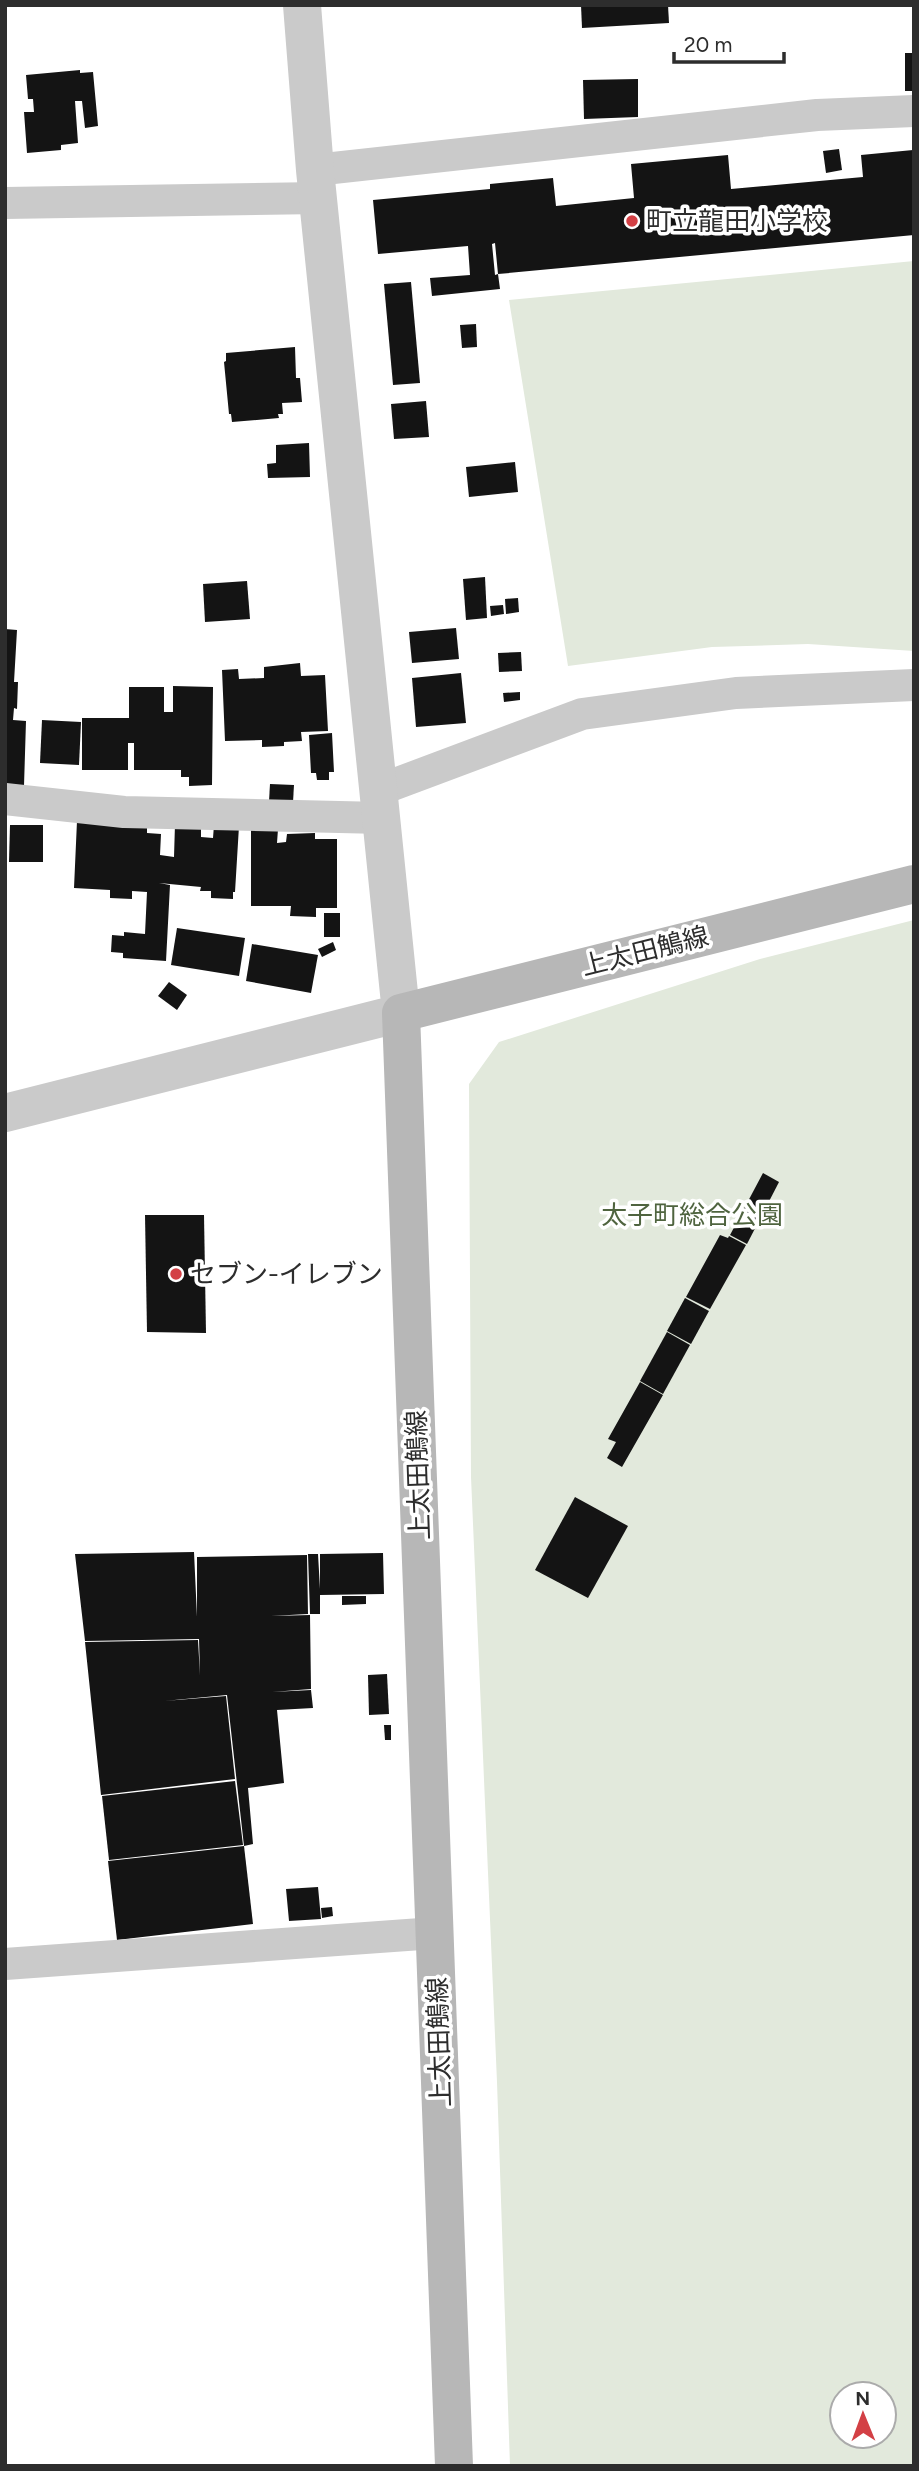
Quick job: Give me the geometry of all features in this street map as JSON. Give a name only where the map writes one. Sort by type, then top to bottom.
[{"type":"main road","name":"上太田鵤線","points":[[454,2466],[401,1013],[914,884]]},
{"type":"street","points":[[5,1113],[401,1013],[302,5]]},
{"type":"street","points":[[5,203],[318,184],[817,115],[914,111]]},
{"type":"street","points":[[5,799],[124,812],[380,804],[582,715],[736,693],[914,685]]},
{"type":"street","points":[[5,1964],[435,1933]]},
{"type":"green space","points":[[914,261],[914,651],[808,644],[712,647],[568,666],[509,300]]},
{"type":"green space","name":"太子町総合公園","points":[[914,920],[914,2466],[510,2466],[497,2082],[471,1477],[469,1084],[499,1042],[760,959]]},
{"type":"building","points":[[581,5],[668,5],[669,23],[582,28]]},
{"type":"building","points":[[905,53],[914,53],[914,91],[905,91]]},
{"type":"building","points":[[80,70],[80,73],[93,72],[98,126],[85,128],[82,101],[75,101],[78,143],[61,145],[61,150],[27,153],[24,112],[34,112],[33,99],[28,99],[26,75]]},
{"type":"building","points":[[638,79],[638,117],[584,119],[583,80]]},
{"type":"building","points":[[839,149],[842,170],[826,173],[823,151]]},
{"type":"building","points":[[913,150],[914,235],[498,274],[500,289],[432,296],[430,278],[470,275],[468,246],[378,254],[373,200],[490,189],[490,184],[553,178],[556,206],[634,198],[631,164],[728,155],[731,189],[863,177],[861,155]],"holes":[[[495,243],[498,274],[495,275],[492,244]]]},
{"type":"building","points":[[411,282],[420,383],[393,385],[384,284]]},
{"type":"building","points":[[476,324],[477,347],[462,348],[460,325]]},
{"type":"building","points":[[295,347],[296,378],[300,378],[302,402],[282,403],[283,414],[278,414],[279,418],[232,422],[224,362],[226,353]]},
{"type":"building","points":[[426,401],[429,437],[394,439],[391,404]]},
{"type":"building","points":[[309,443],[310,477],[268,478],[267,464],[276,463],[276,445]]},
{"type":"building","points":[[515,462],[518,492],[469,497],[466,467]]},
{"type":"building","points":[[485,577],[487,618],[466,620],[463,579]]},
{"type":"building","points":[[247,581],[250,619],[205,622],[203,584]]},
{"type":"building","points":[[518,598],[519,612],[506,614],[505,599]]},
{"type":"building","points":[[503,605],[504,614],[491,616],[490,606]]},
{"type":"building","points":[[456,628],[459,659],[412,663],[409,632]]},
{"type":"building","points":[[5,629],[17,630],[14,682],[18,682],[17,709],[14,708],[13,720],[26,721],[24,786],[6,785],[5,780]]},
{"type":"building","points":[[521,652],[522,671],[499,672],[498,653]]},
{"type":"building","points":[[300,663],[301,676],[325,675],[328,731],[301,732],[302,741],[284,742],[284,746],[262,747],[262,740],[225,741],[222,670],[238,669],[239,679],[264,678],[264,667]]},
{"type":"building","points":[[461,673],[466,723],[416,727],[412,678]]},
{"type":"building","points":[[173,686],[213,687],[212,785],[189,786],[189,777],[181,777],[181,770],[134,770],[134,743],[128,743],[128,770],[82,770],[82,718],[129,718],[129,687],[164,687],[164,712],[173,712]]},
{"type":"building","points":[[520,692],[520,700],[504,702],[503,693]]},
{"type":"building","points":[[42,720],[81,722],[79,765],[40,763]]},
{"type":"building","points":[[332,733],[334,772],[329,772],[329,780],[317,780],[316,773],[311,773],[309,735]]},
{"type":"building","points":[[270,784],[294,785],[293,802],[269,801]]},
{"type":"building","points":[[77,821],[147,824],[147,833],[161,834],[160,855],[174,857],[175,824],[201,825],[201,837],[213,838],[214,825],[239,826],[233,899],[211,898],[211,891],[200,891],[201,887],[159,883],[170,885],[166,961],[123,958],[123,953],[111,952],[112,935],[124,936],[124,932],[145,934],[147,892],[132,891],[132,899],[110,898],[110,890],[74,888]]},
{"type":"building","points":[[10,825],[43,825],[43,862],[9,862]]},
{"type":"building","points":[[251,828],[278,829],[277,843],[286,842],[287,834],[315,833],[315,839],[337,839],[337,908],[316,908],[316,917],[290,916],[291,906],[251,906]]},
{"type":"building","points":[[324,913],[340,913],[340,937],[324,937]]},
{"type":"building","points":[[177,928],[245,938],[239,976],[171,965]]},
{"type":"building","points":[[333,942],[336,950],[322,957],[318,949]]},
{"type":"building","points":[[252,944],[318,955],[311,993],[246,981]]},
{"type":"building","points":[[169,982],[187,995],[177,1010],[158,996]]},
{"type":"building","points":[[763,1173],[779,1182],[747,1244],[730,1235]]},
{"type":"building","name":"セブン-イレブン","points":[[145,1215],[204,1215],[206,1333],[147,1332]]},
{"type":"building","points":[[720,1235],[729,1236],[746,1245],[710,1309],[686,1297]]},
{"type":"building","points":[[685,1298],[709,1311],[691,1344],[667,1331]]},
{"type":"building","points":[[667,1332],[690,1345],[663,1394],[640,1381]]},
{"type":"building","points":[[640,1382],[663,1395],[622,1467],[607,1458],[616,1442],[608,1439]]},
{"type":"building","points":[[575,1497],[628,1526],[588,1598],[535,1570]]},
{"type":"building","points":[[194,1552],[197,1617],[197,1557],[307,1555],[308,1614],[271,1616],[310,1615],[311,1689],[272,1692],[311,1690],[313,1708],[277,1710],[284,1783],[248,1788],[253,1844],[244,1846],[227,1695],[164,1701],[226,1696],[235,1779],[101,1795],[85,1642],[198,1640],[200,1675],[199,1639],[85,1641],[75,1554]]},
{"type":"building","points":[[383,1553],[384,1594],[320,1595],[320,1614],[310,1614],[308,1554],[318,1554],[320,1589],[320,1554]]},
{"type":"building","points":[[342,1596],[366,1596],[366,1604],[342,1605]]},
{"type":"building","points":[[387,1674],[389,1714],[369,1715],[368,1675]]},
{"type":"building","points":[[384,1725],[391,1725],[391,1740],[385,1740]]},
{"type":"building","points":[[235,1781],[243,1845],[109,1860],[102,1796]]},
{"type":"building","points":[[244,1846],[253,1924],[117,1940],[108,1861]]},
{"type":"building","points":[[318,1887],[321,1919],[289,1921],[286,1889]]},
{"type":"building","points":[[332,1907],[333,1916],[322,1918],[321,1908]]},
{"type":"place","name":"町立龍田小学校","points":[[632,221]]},
{"type":"place","name":"セブン-イレブン","points":[[176,1274]]}]
